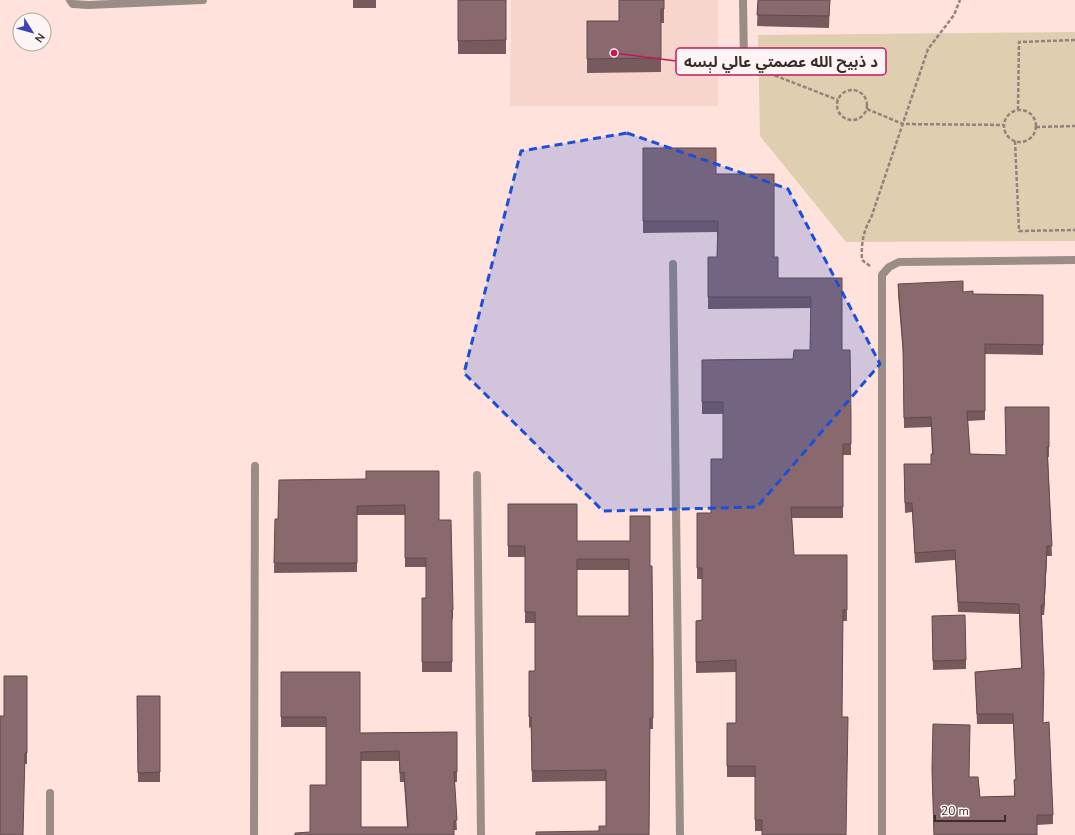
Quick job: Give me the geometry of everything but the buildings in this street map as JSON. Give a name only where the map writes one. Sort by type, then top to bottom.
[{"type":"street","points":[[70,0],[73,4],[88,5],[203,0]]},
{"type":"street","points":[[743,0],[744,64]]},
{"type":"street","points":[[882,835],[882,275],[889,267],[899,262],[1075,260]]},
{"type":"street","points":[[673,264],[680,835]]},
{"type":"street","points":[[254,835],[255,466]]},
{"type":"street","points":[[477,475],[481,835]]},
{"type":"street","points":[[50,793],[50,835]]},
{"type":"path","points":[[882,275],[862,260],[861,249],[865,228],[871,218],[928,49],[954,15],[960,0]]},
{"type":"path","points":[[1018,110],[1019,42],[1075,40]]},
{"type":"path","points":[[744,64],[838,100]]},
{"type":"path","points":[[847,90],[860,92],[865,96],[867,109],[857,119],[844,118],[837,107],[838,100],[841,94],[847,90]]},
{"type":"path","points":[[867,109],[903,124],[1004,125]]},
{"type":"path","points":[[1018,110],[1024,110],[1031,114],[1035,120],[1036,127],[1034,134],[1023,142],[1015,142],[1009,138],[1005,132],[1004,125],[1011,113],[1018,110]]},
{"type":"path","points":[[1036,127],[1075,126]]},
{"type":"path","points":[[1015,142],[1019,231],[1075,230]]},
{"type":"highlighted area","points":[[627,133],[788,189],[880,364],[757,507],[603,511],[464,373],[521,151]]},
{"type":"shaded area","points":[[511,0],[718,0],[718,106],[510,106]]},
{"type":"shaded area","points":[[1075,32],[1075,241],[846,242],[760,136],[758,35]]},
{"type":"place","name":"د ذبیح الله عصمتي عالي لېسه","points":[[614,53]]}]
